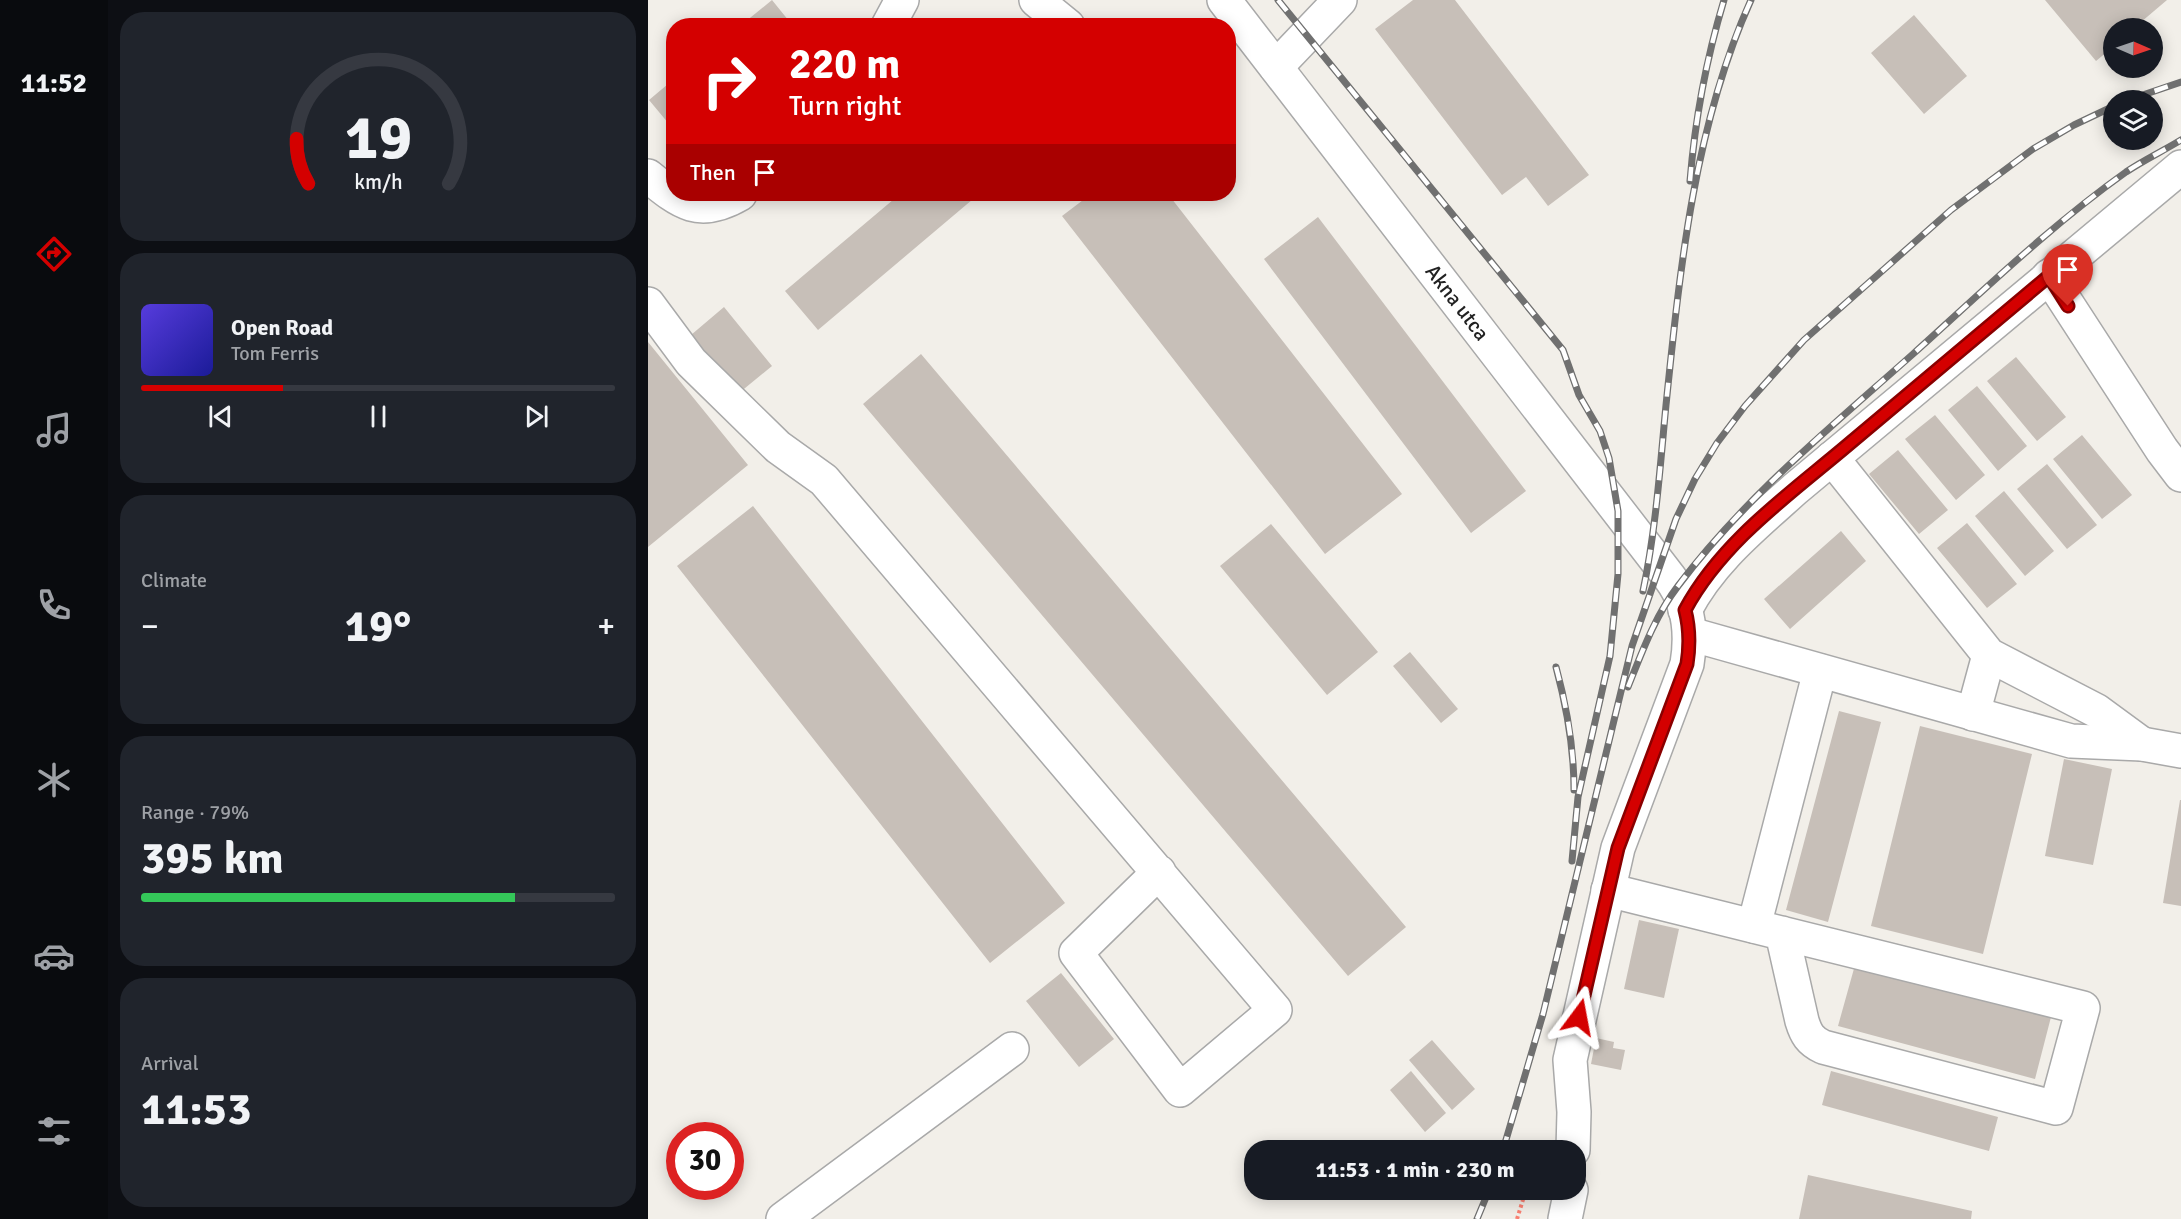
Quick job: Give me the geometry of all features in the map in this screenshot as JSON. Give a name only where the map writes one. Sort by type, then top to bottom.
[{"type":"street","points":[[1035,0],[1058,18]]},
{"type":"street","name":"Akna utca","points":[[1224,0],[1677,587],[1688,622]]},
{"type":"street","points":[[1276,67],[1341,0]]},
{"type":"street","points":[[1573,1140],[1574,1112],[1569,1060],[1608,890],[1618,848],[1687,664],[1688,622],[1706,575],[1771,510],[2180,166]]},
{"type":"street","points":[[648,176],[666,189]]},
{"type":"street","points":[[683,201],[702,207],[718,205],[726,201]]},
{"type":"street","points":[[2049,276],[2162,450],[2181,475]]},
{"type":"street","points":[[648,304],[691,362],[778,447],[824,480],[1159,872],[1275,1010],[1180,1090],[1076,954],[1159,872]]},
{"type":"street","points":[[1832,459],[1989,655],[2097,711],[2142,744]]},
{"type":"street","points":[[1688,622],[1820,671],[2071,741],[2142,744],[2181,750]]},
{"type":"street","points":[[1973,714],[1989,655]]},
{"type":"street","points":[[1608,890],[1768,930],[2083,1008],[2056,1108],[1822,1047],[1806,1034],[1768,930],[1820,671]]},
{"type":"street","points":[[783,1219],[1012,1049]]},
{"type":"street","points":[[1565,1219],[1569,1200]]},
{"type":"path","points":[[1517,1219],[1523,1200]]},
{"type":"building","points":[[772,0],[787,18],[750,18]]},
{"type":"building","points":[[1413,0],[1455,0],[1589,175],[1548,206],[1526,177],[1502,195],[1375,29]]},
{"type":"building","points":[[2045,0],[2167,0],[2146,18],[2103,18],[2103,55],[2096,61]]},
{"type":"building","points":[[1914,15],[1967,76],[1924,114],[1871,53]]},
{"type":"building","points":[[666,86],[666,120],[649,100]]},
{"type":"building","points":[[892,201],[971,201],[818,330],[785,291]]},
{"type":"building","points":[[1082,201],[1173,201],[1402,494],[1325,554],[1062,216]]},
{"type":"building","points":[[1318,217],[1526,491],[1471,533],[1264,259]]},
{"type":"building","points":[[724,307],[772,366],[739,393],[691,335]]},
{"type":"building","points":[[648,342],[748,465],[648,547]]},
{"type":"building","points":[[921,354],[1406,927],[1348,976],[863,404]]},
{"type":"building","points":[[2016,357],[2066,417],[2037,441],[1987,381]]},
{"type":"building","points":[[1977,386],[2027,446],[1998,471],[1948,410]]},
{"type":"building","points":[[1935,415],[1985,475],[1956,500],[1905,439]]},
{"type":"building","points":[[2082,435],[2132,495],[2102,519],[2053,459]]},
{"type":"building","points":[[1898,450],[1948,510],[1919,534],[1869,474]]},
{"type":"building","points":[[2047,464],[2097,525],[2067,549],[2017,489]]},
{"type":"building","points":[[2004,491],[2054,551],[2025,576],[1975,516]]},
{"type":"building","points":[[753,506],[1065,903],[990,963],[677,566]]},
{"type":"building","points":[[1967,523],[2017,584],[1987,608],[1937,548]]},
{"type":"building","points":[[1271,524],[1378,652],[1327,695],[1220,566]]},
{"type":"building","points":[[1841,531],[1866,561],[1790,629],[1764,599]]},
{"type":"building","points":[[1410,652],[1458,709],[1441,723],[1393,666]]},
{"type":"building","points":[[1839,711],[1881,722],[1828,922],[1786,910]]},
{"type":"building","points":[[1920,726],[2032,754],[1983,954],[1871,926]]},
{"type":"building","points":[[2064,759],[2112,769],[2093,865],[2045,856]]},
{"type":"building","points":[[2181,800],[2181,906],[2163,903]]},
{"type":"building","points":[[1639,920],[1679,929],[1664,998],[1624,989]]},
{"type":"building","points":[[1855,965],[2051,1017],[2035,1079],[1838,1026]]},
{"type":"building","points":[[1061,973],[1114,1039],[1079,1067],[1026,1001]]},
{"type":"building","points":[[1596,1038],[1614,1042],[1613,1048],[1625,1050],[1621,1070],[1591,1064]]},
{"type":"building","points":[[1432,1040],[1475,1089],[1452,1110],[1409,1060]]},
{"type":"building","points":[[1411,1071],[1446,1113],[1425,1132],[1390,1090]]},
{"type":"building","points":[[1831,1071],[1998,1117],[1989,1151],[1822,1105]]},
{"type":"building","points":[[1808,1175],[1972,1211],[1971,1219],[1799,1219]]},
{"type":"railway","points":[[1278,0],[1563,350],[1579,395],[1600,431],[1609,458],[1618,511],[1618,574],[1610,656],[1578,797],[1572,861]]},
{"type":"railway","points":[[1690,181],[1702,90],[1724,0]]},
{"type":"railway","points":[[1643,591],[1660,475],[1677,302],[1692,199],[1716,97],[1751,0]]},
{"type":"railway","points":[[2157,90],[2181,82]]},
{"type":"railway","points":[[1506,1140],[1543,1014],[1632,646],[1676,519],[1695,479],[1717,443],[1745,406],[1804,340],[1951,210],[2033,149],[2103,111]]},
{"type":"railway","points":[[1628,687],[1662,610],[1678,586],[1731,523],[1789,464],[2070,214],[2126,172],[2181,140]]},
{"type":"railway","points":[[1556,667],[1569,728],[1574,790]]},
{"type":"railway","points":[[1477,1219],[1485,1200]]},
{"type":"route","points":[[1579,1017],[1618,848],[1687,664],[1690,645],[1685,610],[1706,575],[1747,532],[1795,489],[2049,276],[2068,306]]}]
